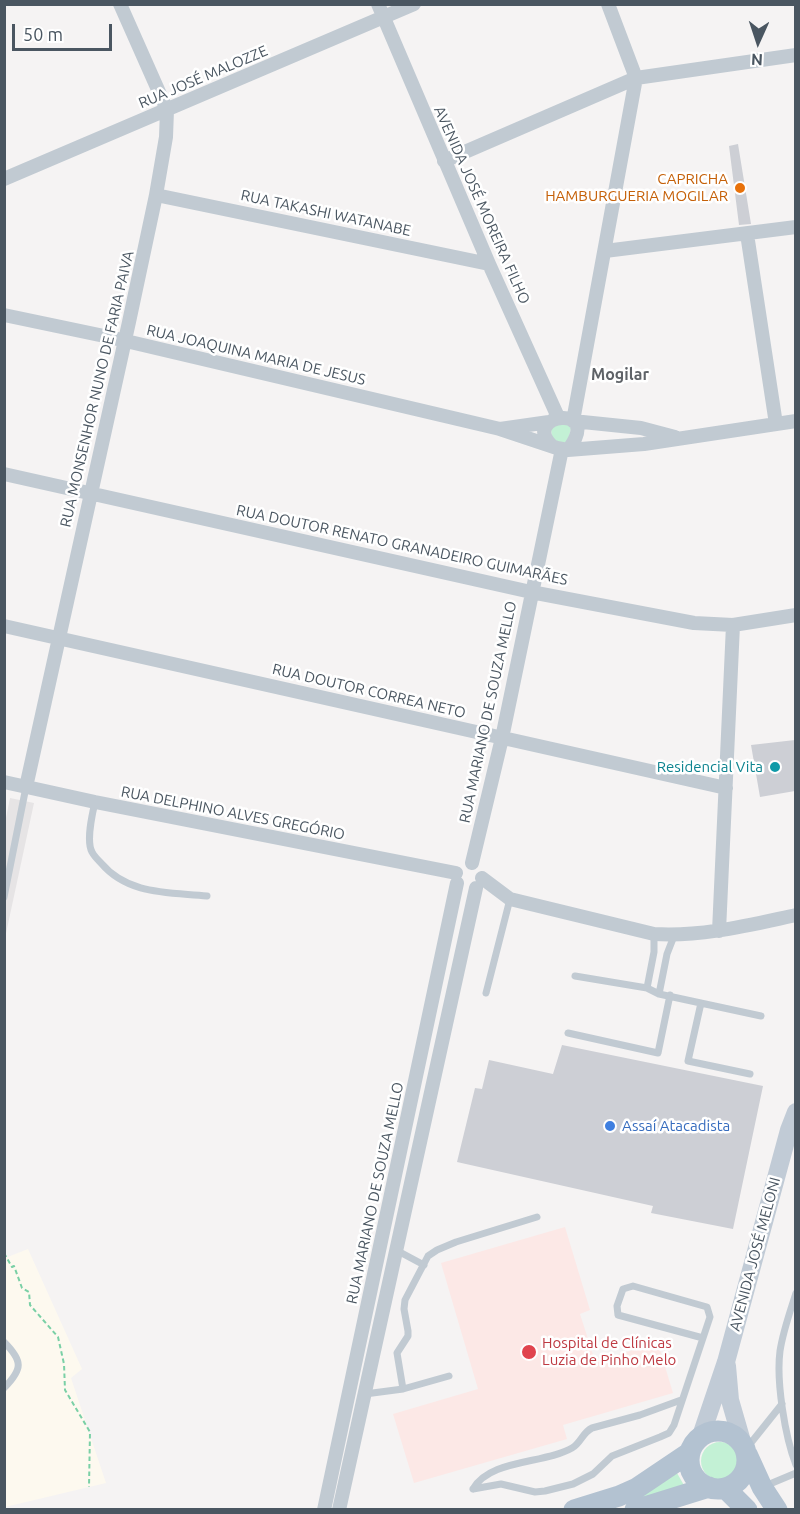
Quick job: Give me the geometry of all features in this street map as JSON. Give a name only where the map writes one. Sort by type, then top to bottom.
[{"type":"main road","points":[[574,1509],[609,1500],[637,1488],[719,1430],[737,1437],[745,1449],[745,1471],[733,1484],[635,1509]]},
{"type":"main road","points":[[695,1445],[691,1470],[702,1484],[717,1487],[747,1509]]},
{"type":"main road","name":"AVENIDA JOSÉ MELONI","points":[[745,1449],[762,1487],[777,1509]]},
{"type":"street","name":"RUA MONSENHOR NUNO DE FARIA PAIVA","points":[[26,787],[125,341],[166,137],[167,110],[120,4]]},
{"type":"street","name":"RUA JOSÉ MALOZZE","points":[[4,179],[167,110],[381,11],[414,4]]},
{"type":"street","points":[[561,448],[578,436],[573,421],[636,78],[608,4]]},
{"type":"street","name":"AVENIDA JOSÉ MOREIRA FILHO","points":[[381,11],[554,419]]},
{"type":"street","points":[[444,161],[636,78],[795,56]]},
{"type":"street","name":"RUA TAKASHI WATANABE","points":[[156,195],[489,264]]},
{"type":"street","points":[[605,251],[795,227]]},
{"type":"street","points":[[747,234],[776,424]]},
{"type":"street","name":"RUA JOAQUINA MARIA DE JESUS","points":[[4,315],[500,429],[561,448]]},
{"type":"street","points":[[500,429],[569,418],[573,421],[641,428],[675,437]]},
{"type":"street","points":[[554,419],[545,432],[546,437],[561,448],[644,444],[675,437],[795,421]]},
{"type":"street","name":"RUA MARIANO DE SOUZA MELLO","points":[[472,863],[502,738],[561,448]]},
{"type":"street","name":"RUA DOUTOR RENATO GRANADEIRO GUIMARÃES","points":[[4,474],[531,592],[694,623],[733,625],[795,615]]},
{"type":"street","points":[[719,931],[733,625]]},
{"type":"street","name":"RUA DOUTOR CORREA NETO","points":[[4,626],[726,788]]},
{"type":"street","name":"RUA DELPHINO ALVES GREGÓRIO","points":[[4,782],[456,878]]},
{"type":"street","points":[[339,1509],[479,883],[480,868],[472,863],[462,864],[456,878],[465,889],[479,883]]},
{"type":"street","name":"RUA MARIANO DE SOUZA MELLO","points":[[324,1509],[456,878]]},
{"type":"street","points":[[479,883],[510,899],[654,934],[674,936],[719,931],[795,915]]},
{"type":"street","name":"AVENIDA JOSÉ MELONI","points":[[695,1445],[726,1362],[795,1112]]},
{"type":"street","name":"AVENIDA JOSÉ MELONI","points":[[726,1362],[730,1400],[745,1449]]},
{"type":"lane","points":[[4,897],[26,787]]},
{"type":"lane","points":[[95,802],[90,823],[91,851],[110,874],[124,883],[149,889],[207,896]]},
{"type":"lane","points":[[486,993],[510,899]]},
{"type":"lane","points":[[647,988],[654,952],[654,934]]},
{"type":"lane","points":[[659,993],[666,959],[674,936]]},
{"type":"lane","points":[[575,976],[647,988],[659,993],[761,1016]]},
{"type":"lane","points":[[568,1033],[658,1053],[670,995]]},
{"type":"lane","points":[[701,1003],[688,1061],[750,1074]]},
{"type":"lane","points":[[403,1389],[397,1353],[408,1336],[405,1300],[428,1256],[437,1250],[537,1217]]},
{"type":"lane","points":[[396,1250],[424,1264]]},
{"type":"lane","points":[[681,1400],[640,1415],[592,1428],[585,1431],[574,1448],[492,1472],[478,1481],[473,1489],[501,1484],[529,1491],[545,1491],[585,1479],[612,1456],[669,1433],[674,1425],[681,1400],[703,1338],[710,1317],[707,1307],[633,1286],[623,1289],[617,1306],[618,1316],[703,1338]]},
{"type":"lane","points":[[795,1293],[783,1334],[780,1354],[782,1404],[795,1465]]},
{"type":"lane","points":[[4,1342],[15,1353],[20,1364],[16,1376],[4,1388]]},
{"type":"lane","points":[[365,1394],[403,1389],[449,1376]]},
{"type":"lane","points":[[745,1449],[782,1404]]},
{"type":"lane","points":[[762,1487],[795,1473]]},
{"type":"path","points":[[4,1253],[12,1267],[14,1266],[22,1288],[29,1292],[30,1305],[58,1337],[64,1364],[65,1390],[90,1432],[89,1487]]},
{"type":"shaded area","points":[[10,798],[34,803],[5,938],[4,828]]},
{"type":"shaded area","name":"Hospital de Clínicas Luzia de Pinho Melo","points":[[565,1227],[590,1310],[580,1314],[595,1361],[658,1343],[673,1393],[563,1425],[567,1439],[414,1483],[393,1414],[478,1389],[441,1263]]},
{"type":"shaded area","points":[[28,1249],[82,1369],[71,1378],[106,1483],[5,1507],[5,1258]]},
{"type":"green space","points":[[566,423],[571,428],[568,441],[562,444],[552,439],[551,429],[553,426]]},
{"type":"green space","points":[[720,1442],[734,1447],[739,1461],[734,1475],[720,1480],[706,1475],[701,1461],[706,1447]]},
{"type":"green space","points":[[677,1473],[685,1487],[631,1503]]},
{"type":"building","name":"CAPRICHA HAMBURGUERIA MOGILAR","points":[[738,144],[751,224],[739,225],[729,146]]},
{"type":"building","name":"Residencial Vita","points":[[795,740],[795,791],[760,797],[751,745]]},
{"type":"building","name":"Assaí Atacadista","points":[[562,1045],[763,1086],[733,1229],[651,1213],[653,1206],[457,1162],[475,1088],[482,1089],[489,1060],[553,1074]]},
{"type":"place","name":"CAPRICHA HAMBURGUERIA MOGILAR","points":[[740,188]]},
{"type":"place","name":"Residencial Vita","points":[[775,767]]},
{"type":"place","name":"Assaí Atacadista","points":[[610,1126]]},
{"type":"place","name":"Hospital de Clínicas Luzia de Pinho Melo","points":[[529,1352]]},
{"type":"district","name":"Mogilar","points":[[620,375]]}]
